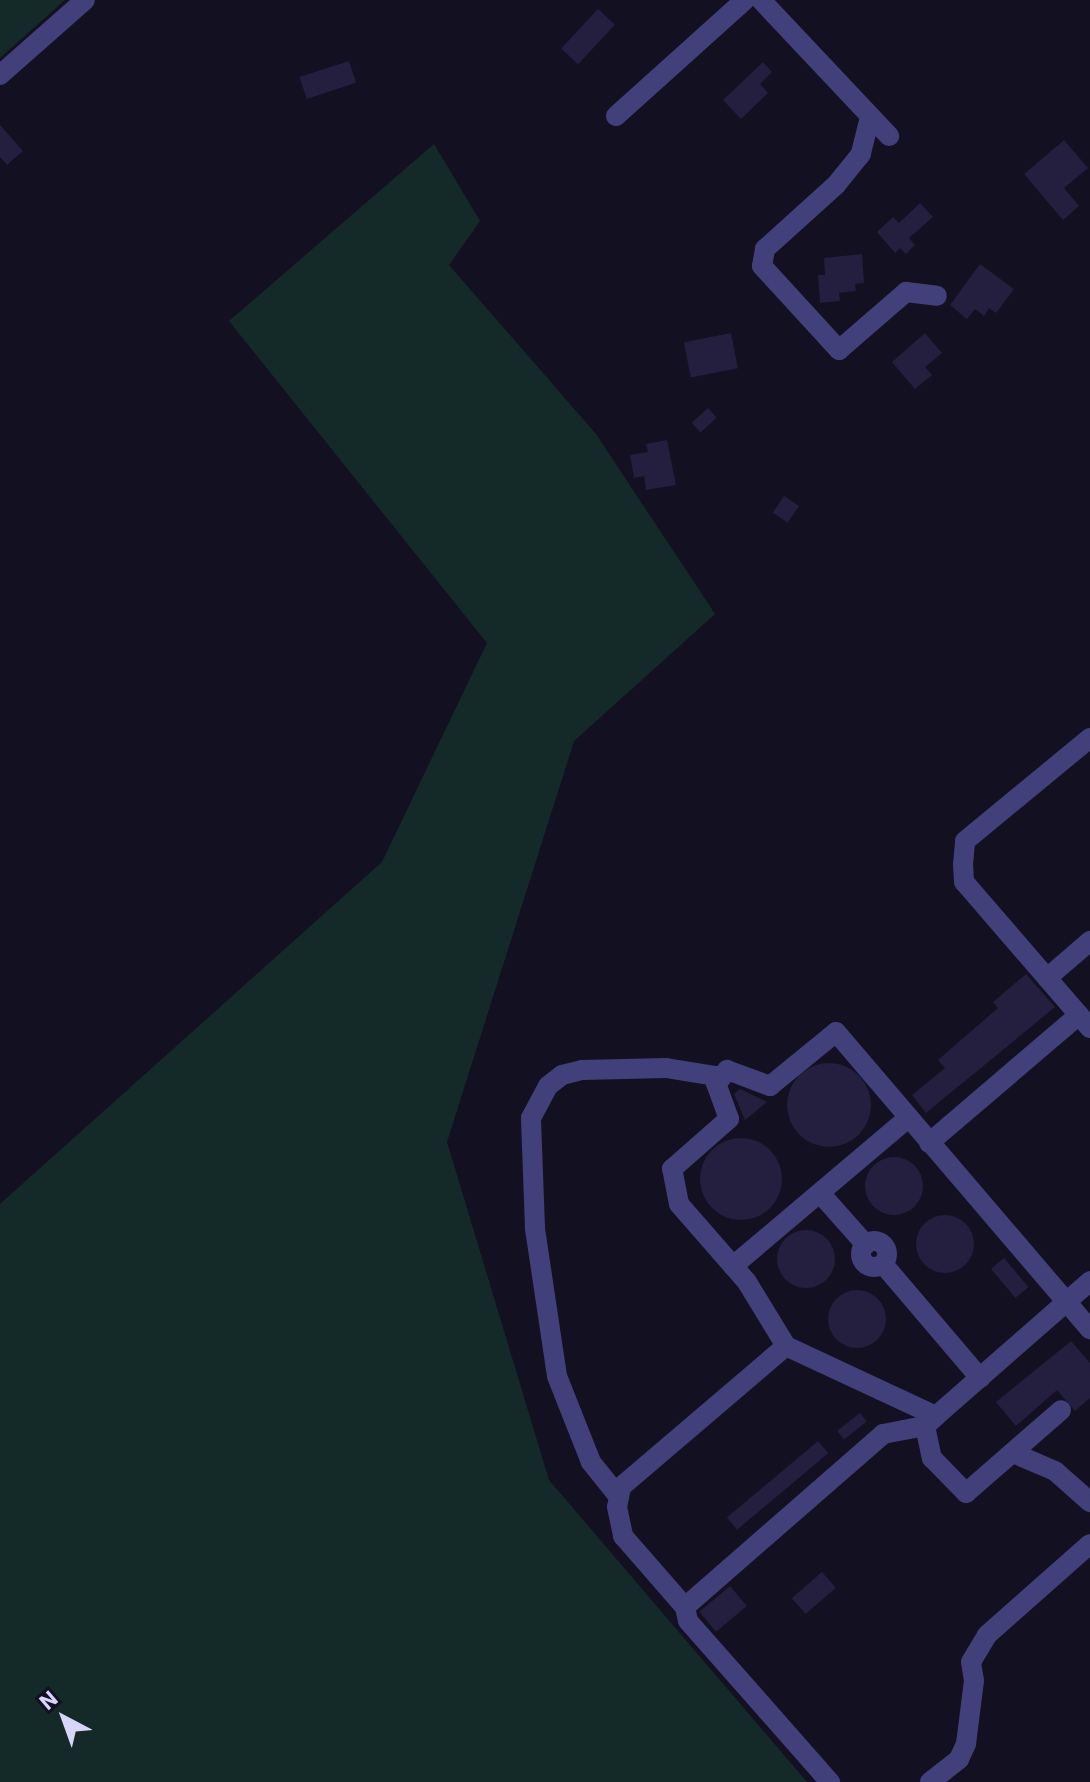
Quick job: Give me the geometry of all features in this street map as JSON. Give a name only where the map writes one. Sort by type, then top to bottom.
[{"type":"street","points":[[0,75],[85,0]]},
{"type":"street","points":[[616,116],[745,0]]},
{"type":"street","points":[[761,0],[889,136]]},
{"type":"street","points":[[870,117],[861,154],[837,184],[765,249],[762,266],[839,350],[906,292],[937,296]]},
{"type":"street","points":[[929,1143],[1085,1021],[964,882],[965,841],[1090,738]]},
{"type":"street","points":[[1047,978],[1090,941]]},
{"type":"street","points":[[930,1421],[786,1346],[733,1266],[679,1204],[672,1169],[729,1119],[716,1084],[727,1070],[770,1086],[836,1032],[1090,1329]]},
{"type":"street","points":[[619,1497],[591,1462],[557,1376],[535,1228],[531,1118],[548,1086],[562,1075],[582,1070],[666,1068],[722,1077]]},
{"type":"street","points":[[733,1266],[908,1118]]},
{"type":"street","points":[[820,1193],[866,1245],[865,1263],[883,1264],[980,1378]]},
{"type":"street","points":[[685,1607],[883,1434],[930,1421],[1090,1281]]},
{"type":"street","points":[[786,1346],[621,1487],[619,1497],[623,1536],[685,1607],[688,1621],[830,1782]]},
{"type":"street","points":[[930,1421],[932,1458],[966,1493],[1061,1410]]},
{"type":"street","points":[[1013,1453],[1055,1471],[1090,1502]]},
{"type":"street","points":[[930,1782],[959,1759],[966,1744],[974,1681],[971,1662],[987,1635],[1090,1544]]},
{"type":"green space","points":[[0,0],[65,0],[0,58]]},
{"type":"green space","points":[[434,144],[480,221],[449,265],[596,434],[715,614],[574,741],[447,1142],[549,1480],[807,1782],[0,1782],[0,1204],[382,862],[487,643],[229,321]]},
{"type":"building","points":[[598,9],[615,25],[578,64],[561,48]]},
{"type":"building","points":[[349,61],[356,83],[307,99],[300,77]]},
{"type":"building","points":[[763,62],[772,72],[760,84],[768,93],[741,119],[723,100]]},
{"type":"building","points":[[0,125],[23,151],[7,165],[0,157]]},
{"type":"building","points":[[1064,140],[1088,168],[1064,188],[1079,206],[1063,220],[1024,174]]},
{"type":"building","points":[[920,203],[933,217],[909,238],[915,245],[906,254],[900,248],[895,253],[877,232],[893,217],[899,223]]},
{"type":"building","points":[[862,254],[864,283],[855,284],[856,291],[839,293],[840,301],[820,303],[818,275],[825,275],[824,258]]},
{"type":"building","points":[[980,264],[1014,289],[996,313],[989,308],[984,316],[975,309],[967,319],[950,305]]},
{"type":"building","points":[[731,333],[738,368],[691,377],[684,342]]},
{"type":"building","points":[[925,333],[942,353],[925,367],[932,375],[915,389],[892,362]]},
{"type":"building","points":[[708,408],[717,418],[700,432],[692,423]]},
{"type":"building","points":[[667,440],[676,485],[646,490],[644,476],[634,478],[630,455],[648,452],[646,444]]},
{"type":"building","points":[[784,496],[799,506],[788,523],[773,513]]},
{"type":"building","points":[[1026,974],[1055,1007],[926,1113],[912,1095],[945,1068],[938,1060],[998,1008],[993,1002]]},
{"type":"building","points":[[829,1063],[852,1070],[864,1082],[871,1105],[864,1128],[852,1140],[829,1147],[806,1140],[794,1128],[787,1105],[794,1082],[806,1070]]},
{"type":"building","points":[[740,1089],[767,1102],[745,1120],[734,1094]]},
{"type":"building","points":[[733,1138],[749,1138],[764,1145],[775,1156],[782,1179],[779,1195],[770,1208],[749,1220],[733,1220],[718,1213],[707,1202],[700,1187],[700,1171],[707,1156],[718,1145]]},
{"type":"building","points":[[894,1157],[914,1166],[923,1186],[914,1206],[894,1215],[874,1206],[865,1186],[874,1166]]},
{"type":"building","points":[[945,1215],[965,1224],[974,1244],[965,1264],[945,1273],[925,1264],[916,1244],[925,1224]]},
{"type":"building","points":[[806,1230],[826,1239],[835,1259],[826,1279],[806,1288],[786,1279],[777,1259],[786,1239]]},
{"type":"building","points":[[1004,1258],[1028,1287],[1015,1298],[991,1269]]},
{"type":"building","points":[[857,1290],[877,1299],[886,1319],[877,1339],[857,1348],[837,1339],[828,1319],[837,1299]]},
{"type":"building","points":[[1071,1341],[1090,1363],[1090,1398],[1075,1411],[1057,1390],[1016,1426],[996,1402]]},
{"type":"building","points":[[860,1413],[867,1422],[844,1440],[837,1431]]},
{"type":"building","points":[[818,1441],[828,1453],[737,1530],[727,1517]]},
{"type":"building","points":[[822,1572],[836,1588],[806,1614],[792,1598]]},
{"type":"building","points":[[730,1586],[747,1606],[716,1632],[699,1612]]}]
